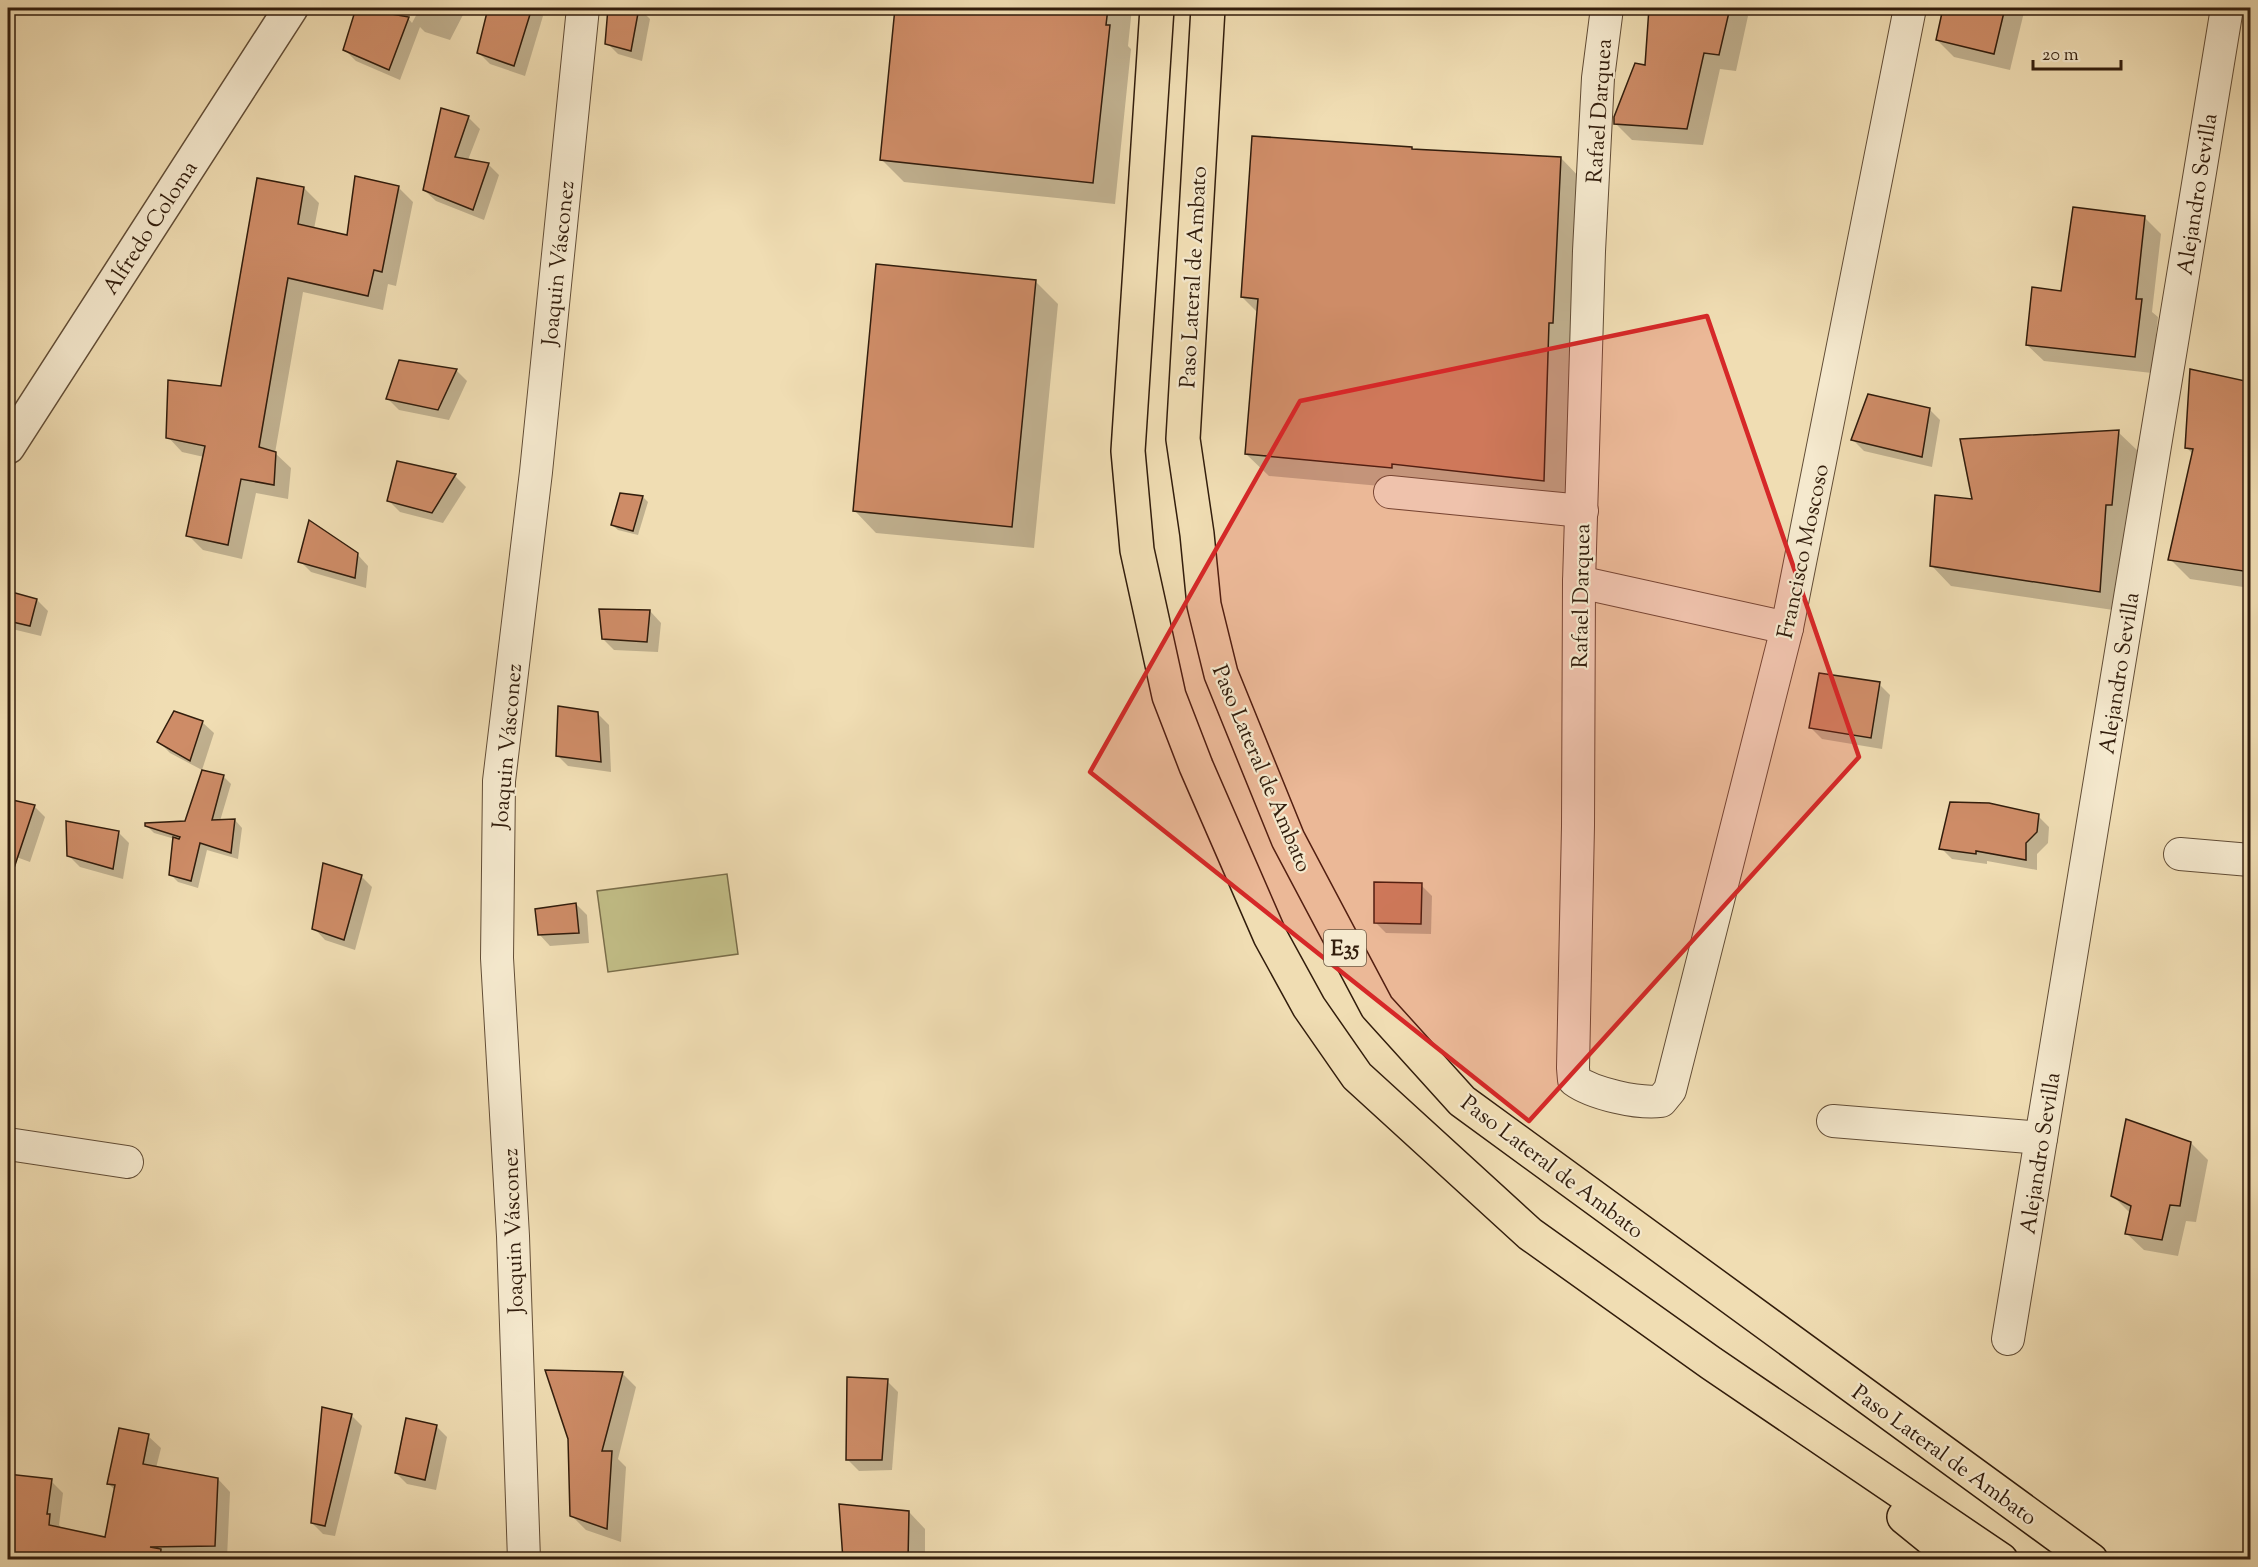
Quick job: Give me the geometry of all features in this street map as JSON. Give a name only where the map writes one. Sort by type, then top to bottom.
[{"type":"highway","name":"E35","points":[[1157,8],[1128,451],[1140,561],[1169,696],[1196,766],[1270,936],[1309,1007],[1357,1076],[1530,1234],[1711,1363],[2001,1560]]},
{"type":"highway","name":"Paso Lateral de Ambato","points":[[1208,8],[1183,439],[1204,605],[1221,674],[1288,839],[1377,1007],[1462,1101],[2091,1560]]},
{"type":"highway","points":[[1711,1363],[1957,1560]]},
{"type":"highway","points":[[2036,1522],[2106,1560]]},
{"type":"street","name":"Alfredo Coloma","points":[[8,447],[291,8]]},
{"type":"street","name":"Joaquin Vásconez","points":[[524,1560],[513,1236],[497,958],[499,781],[536,472],[584,8]]},
{"type":"street","name":"Rafael Darquea","points":[[1607,8],[1596,101],[1589,251],[1579,582],[1574,1080],[1585,1088],[1648,1103],[1662,1101],[1670,1090]]},
{"type":"street","name":"Francisco Moscoso","points":[[1670,1090],[1787,628],[1910,8]]},
{"type":"street","name":"Alejandro Sevilla","points":[[2008,1339],[2227,8]]},
{"type":"street","points":[[1390,492],[1582,511]]},
{"type":"street","points":[[1579,582],[1787,628]]},
{"type":"street","points":[[2180,854],[2250,860]]},
{"type":"street","points":[[1833,1121],[2041,1138]]},
{"type":"street","points":[[8,1144],[127,1162]]},
{"type":"highlighted area","points":[[1707,316],[1859,757],[1529,1121],[1090,772],[1300,401]]},
{"type":"shaded area","points":[[727,874],[738,954],[608,972],[597,891]]},
{"type":"building","points":[[356,8],[409,17],[389,70],[343,50]]},
{"type":"building","points":[[488,8],[532,8],[514,66],[477,53]]},
{"type":"building","points":[[608,8],[639,8],[631,51],[605,44]]},
{"type":"building","points":[[895,8],[947,8],[1010,14],[1010,8],[1108,8],[1106,25],[1110,25],[1093,183],[880,160]]},
{"type":"building","points":[[1649,8],[1730,8],[1719,55],[1704,53],[1687,129],[1614,124],[1614,117],[1635,63],[1645,65]]},
{"type":"building","points":[[1943,8],[2005,8],[1994,54],[1936,40]]},
{"type":"building","points":[[441,108],[469,116],[455,157],[489,163],[473,210],[423,190]]},
{"type":"building","points":[[1252,136],[1412,147],[1412,149],[1561,157],[1553,323],[1549,323],[1544,481],[1392,464],[1392,468],[1245,454],[1258,299],[1241,297]]},
{"type":"building","points":[[355,176],[399,186],[382,272],[374,270],[368,296],[288,278],[259,447],[276,452],[274,485],[241,479],[228,545],[186,536],[205,446],[166,438],[168,380],[221,386],[257,178],[304,187],[298,224],[347,235]]},
{"type":"building","points":[[2073,207],[2145,216],[2136,299],[2142,299],[2135,357],[2026,345],[2032,287],[2061,291]]},
{"type":"building","points":[[876,264],[1036,280],[1012,527],[853,511]]},
{"type":"building","points":[[399,360],[457,369],[438,410],[386,399]]},
{"type":"building","points":[[2190,369],[2250,382],[2250,572],[2168,560],[2193,449],[2185,448]]},
{"type":"building","points":[[1868,394],[1930,408],[1922,457],[1851,440]]},
{"type":"building","points":[[2119,430],[2112,505],[2106,505],[2100,592],[1930,566],[1935,495],[1972,499],[1960,439]]},
{"type":"building","points":[[397,461],[456,474],[432,513],[387,501]]},
{"type":"building","points":[[620,493],[643,496],[633,531],[611,525]]},
{"type":"building","points":[[309,520],[358,553],[355,578],[298,562]]},
{"type":"building","points":[[8,591],[37,599],[30,626],[8,621]]},
{"type":"building","points":[[599,609],[650,610],[647,642],[602,639]]},
{"type":"building","points":[[1819,673],[1880,682],[1871,738],[1809,728]]},
{"type":"building","points":[[558,706],[598,712],[601,762],[556,756]]},
{"type":"building","points":[[174,711],[203,721],[190,761],[157,742]]},
{"type":"building","points":[[202,770],[224,775],[212,820],[235,819],[231,853],[200,843],[191,881],[169,875],[173,837],[179,839],[180,837],[145,826],[145,823],[185,821]]},
{"type":"building","points":[[8,799],[35,805],[12,874],[8,873]]},
{"type":"building","points":[[1950,802],[1989,803],[2039,814],[2037,832],[2026,843],[2026,860],[1976,851],[1976,854],[1939,849]]},
{"type":"building","points":[[66,821],[119,831],[113,869],[67,856]]},
{"type":"building","points":[[323,863],[362,875],[344,940],[312,929]]},
{"type":"building","points":[[1374,882],[1422,883],[1421,924],[1374,923]]},
{"type":"building","points":[[576,903],[579,933],[538,935],[535,909]]},
{"type":"building","points":[[2126,1119],[2191,1142],[2180,1206],[2170,1205],[2162,1240],[2125,1234],[2131,1206],[2111,1196]]},
{"type":"building","points":[[545,1370],[623,1372],[602,1451],[612,1451],[607,1529],[570,1516],[568,1439]]},
{"type":"building","points":[[847,1377],[888,1379],[882,1460],[846,1460]]},
{"type":"building","points":[[322,1407],[352,1414],[325,1526],[311,1523]]},
{"type":"building","points":[[406,1418],[437,1425],[425,1480],[395,1473]]},
{"type":"building","points":[[119,1428],[149,1434],[143,1464],[218,1478],[215,1546],[150,1547],[161,1549],[160,1560],[8,1560],[8,1474],[52,1479],[47,1514],[50,1514],[49,1525],[105,1537],[115,1485],[107,1484]]},
{"type":"building","points":[[839,1504],[909,1511],[908,1560],[843,1560]]}]
